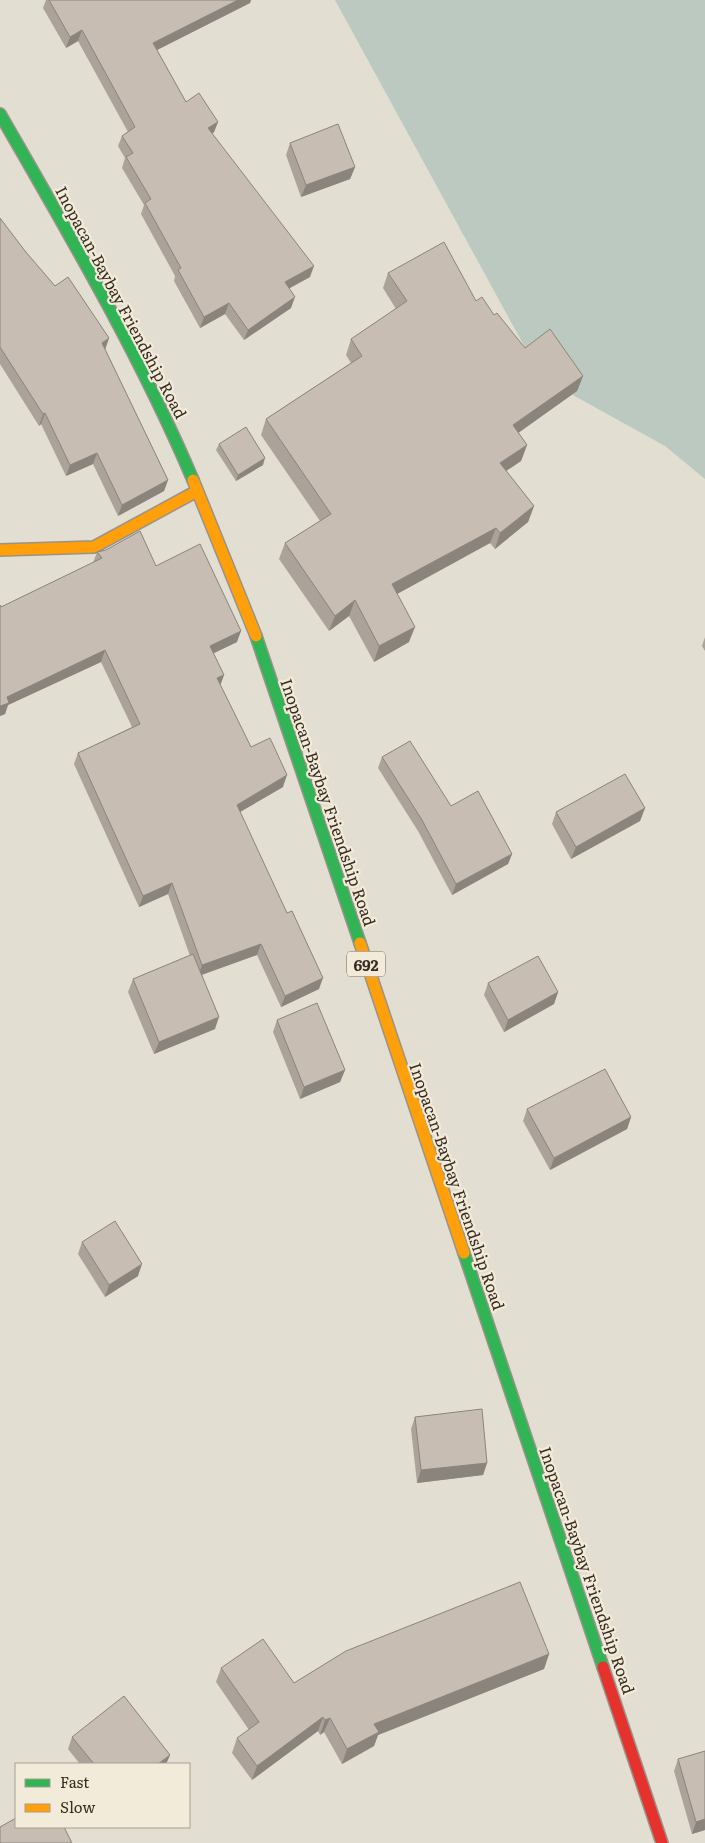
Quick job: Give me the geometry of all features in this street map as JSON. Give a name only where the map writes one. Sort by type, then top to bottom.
[{"type":"main road","name":"Inopacan-Baybay Friendship Road","points":[[0,114],[98,285],[167,419],[248,611],[662,1843]]},
{"type":"main road","points":[[0,550],[94,547],[197,491]]},
{"type":"shaded area","points":[[335,0],[705,0],[705,479],[665,446],[571,394],[528,353]]},
{"type":"building","points":[[49,0],[238,0],[153,43],[186,102],[199,93],[218,122],[208,128],[314,266],[285,282],[295,297],[248,330],[229,303],[204,317],[178,270],[181,268],[145,203],[151,199],[126,157],[133,153],[122,136],[135,127],[82,30],[70,37]]},
{"type":"building","points":[[338,124],[355,167],[306,185],[290,143]]},
{"type":"building","points":[[0,218],[55,286],[68,277],[109,338],[102,343],[168,480],[122,505],[97,453],[70,465],[45,413],[43,414],[0,347]]},
{"type":"building","points":[[444,242],[476,301],[482,297],[494,315],[497,313],[525,348],[550,329],[583,376],[513,425],[527,445],[500,463],[534,506],[500,533],[496,528],[392,584],[415,627],[379,646],[355,600],[335,616],[285,543],[331,514],[266,419],[362,356],[351,339],[407,301],[388,273]]},
{"type":"building","points":[[246,427],[265,458],[238,475],[219,444]]},
{"type":"building","points":[[140,531],[156,566],[200,544],[241,631],[210,646],[224,675],[217,678],[251,747],[270,738],[287,775],[237,805],[287,913],[292,911],[323,978],[285,996],[261,944],[202,965],[172,883],[143,896],[78,753],[140,724],[105,650],[7,697],[9,703],[0,706],[0,605],[1,607],[102,558],[97,552],[106,550]]},
{"type":"building","points":[[410,741],[451,806],[478,791],[512,854],[456,884],[422,820],[382,757]]},
{"type":"building","points":[[625,774],[645,808],[576,847],[556,812]]},
{"type":"building","points":[[193,954],[219,1017],[159,1042],[133,979]]},
{"type":"building","points":[[538,956],[558,992],[508,1020],[488,983]]},
{"type":"building","points":[[317,1003],[345,1070],[304,1087],[277,1020]]},
{"type":"building","points":[[605,1069],[631,1117],[554,1158],[527,1109]]},
{"type":"building","points":[[115,1221],[142,1264],[109,1285],[82,1242]]},
{"type":"building","points":[[482,1409],[487,1463],[421,1470],[415,1417]]},
{"type":"building","points":[[520,1582],[549,1654],[374,1724],[379,1732],[347,1749],[330,1718],[325,1720],[323,1717],[257,1766],[237,1738],[259,1722],[221,1668],[263,1639],[294,1683],[346,1651]]},
{"type":"building","points":[[124,1696],[170,1755],[159,1763],[93,1763],[72,1737]]},
{"type":"building","points":[[705,1751],[705,1819],[696,1822],[678,1759]]},
{"type":"building","points":[[15,1819],[15,1828],[64,1828],[72,1843],[0,1843],[0,1827]]},
{"type":"traffic: fast","points":[[0,114],[102,294],[150,386],[193,480]]},
{"type":"traffic: fast","points":[[256,636],[360,943]]},
{"type":"traffic: fast","points":[[464,1253],[603,1667]]},
{"type":"traffic: slow","points":[[193,480],[256,636]]},
{"type":"traffic: slow","points":[[0,550],[94,547],[197,491]]},
{"type":"traffic: slow","points":[[360,943],[464,1253]]},
{"type":"traffic: jam","points":[[603,1667],[662,1843]]}]
